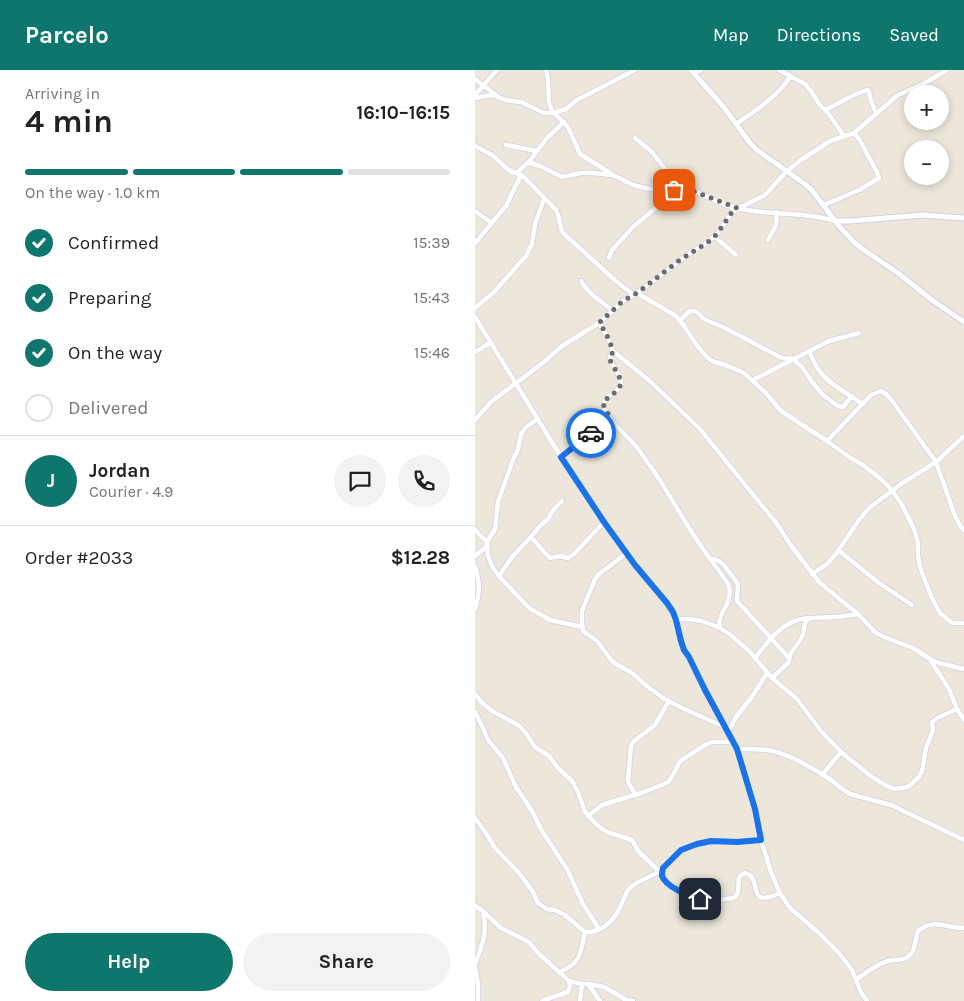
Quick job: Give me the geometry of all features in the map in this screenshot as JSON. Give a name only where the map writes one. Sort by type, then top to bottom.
[{"type":"street","points":[[475,97],[497,70]]},
{"type":"street","points":[[545,70],[548,80],[549,102],[554,113],[570,129],[580,154],[633,185],[654,189],[676,186],[689,189],[737,208],[757,212],[808,215],[835,221],[923,215],[964,218]]},
{"type":"street","points":[[475,79],[505,100],[525,103],[544,113],[554,113],[569,107],[589,93],[635,70]]},
{"type":"street","points":[[701,70],[693,72],[723,106],[753,147],[811,189],[845,233],[861,248],[964,322]]},
{"type":"street","points":[[779,70],[809,88],[844,136]]},
{"type":"street","points":[[475,420],[491,402],[544,362],[561,346],[599,323],[612,310],[680,260],[705,245],[737,208],[765,195],[787,171],[822,146],[853,133],[899,95],[947,70]]},
{"type":"street","points":[[736,124],[768,100],[790,77]]},
{"type":"street","points":[[825,110],[867,90],[876,113]]},
{"type":"street","points":[[475,97],[498,96]]},
{"type":"street","points":[[475,243],[507,204],[519,174],[536,151],[563,121],[569,107]]},
{"type":"street","points":[[824,205],[859,190],[879,178],[859,139],[853,133]]},
{"type":"street","points":[[635,138],[652,152],[673,177],[676,186]]},
{"type":"street","points":[[506,145],[536,151]]},
{"type":"street","points":[[475,146],[495,157],[507,169],[527,179],[557,211],[563,233],[617,282],[635,294],[668,311],[680,320],[698,347],[708,358],[736,369],[753,380],[781,411],[849,458],[870,470],[892,490],[914,530],[918,542],[920,567],[936,606],[940,613],[952,623],[964,623]]},
{"type":"street","points":[[528,163],[535,164],[562,177],[587,172],[613,175]]},
{"type":"street","points":[[609,258],[612,250],[630,230],[668,198],[676,186]]},
{"type":"street","points":[[475,308],[499,288],[526,256],[532,244],[535,224],[544,199]]},
{"type":"street","points":[[475,211],[492,223]]},
{"type":"street","points":[[768,240],[776,225],[777,212]]},
{"type":"street","points":[[714,236],[735,255]]},
{"type":"street","points":[[581,280],[591,294],[612,310]]},
{"type":"street","points":[[680,320],[690,311],[695,311],[704,319],[779,356],[793,359],[802,367],[820,392],[838,406],[843,407],[852,396]]},
{"type":"street","points":[[475,317],[561,457],[604,522],[635,565],[667,603],[676,620],[684,650],[737,749],[755,809],[761,840],[780,893],[791,908],[839,953],[852,970],[867,1001]]},
{"type":"street","points":[[599,323],[608,338],[613,352],[645,377],[700,429],[777,524],[820,583],[884,637],[913,648],[939,663],[964,669]]},
{"type":"street","points":[[753,380],[829,341],[859,333]]},
{"type":"street","points":[[475,352],[490,343]]},
{"type":"street","points":[[809,351],[821,374],[863,404]]},
{"type":"street","points":[[613,352],[610,360],[620,379],[621,385],[603,404],[608,414],[652,468],[694,536],[728,584],[731,590],[728,603],[718,622],[720,628]]},
{"type":"street","points":[[827,441],[871,395],[881,391],[886,394],[937,462],[954,513],[964,530]]},
{"type":"street","points":[[561,457],[601,426],[606,421],[608,414]]},
{"type":"street","points":[[475,556],[487,544],[495,529],[498,502],[518,449],[521,434],[526,427],[538,418]]},
{"type":"street","points":[[812,574],[827,564],[869,508],[892,490],[937,462],[964,436]]},
{"type":"street","points":[[499,576],[512,557],[548,519],[562,501]]},
{"type":"street","points":[[531,537],[550,558],[560,556],[568,558],[604,522]]},
{"type":"street","points":[[475,530],[487,544],[493,568],[529,608],[550,620],[582,628]]},
{"type":"street","points":[[838,550],[911,605]]},
{"type":"street","points":[[627,553],[595,579],[582,611],[582,628],[585,633],[600,644],[615,664],[628,670],[669,701],[725,727],[727,730]]},
{"type":"street","points":[[711,559],[720,561],[729,571],[738,585],[737,601],[789,658]]},
{"type":"street","points":[[475,566],[479,578],[480,591],[475,609]]},
{"type":"street","points":[[755,658],[770,639],[789,623],[796,620],[858,614]]},
{"type":"street","points":[[676,620],[689,619],[701,621],[720,628],[732,636],[772,678],[797,699],[821,731],[841,752],[881,783],[895,788],[908,787],[919,777],[922,771],[926,748],[933,730],[933,722],[939,716],[957,709]]},
{"type":"street","points":[[772,678],[789,662],[789,658],[803,634],[804,624],[808,619]]},
{"type":"street","points":[[930,659],[949,689],[957,709],[964,720]]},
{"type":"street","points":[[727,730],[752,697],[767,673]]},
{"type":"street","points":[[475,694],[492,711],[521,728],[535,747],[549,756],[558,768],[570,778],[588,816],[605,830],[632,840],[637,850],[661,870],[662,876],[668,884],[695,898],[706,900],[733,898],[737,892],[739,877],[744,873],[751,876],[754,880],[758,896],[769,897],[780,893]]},
{"type":"street","points":[[636,795],[628,780],[631,746],[633,742],[655,724],[669,701]]},
{"type":"street","points":[[475,712],[489,743],[503,758],[516,787],[567,869],[583,904],[599,929]]},
{"type":"street","points":[[588,816],[602,804],[636,795],[668,782],[680,761],[707,744],[712,742],[733,742]]},
{"type":"street","points":[[737,749],[777,752],[811,768],[851,794],[897,807],[964,840]]},
{"type":"street","points":[[822,775],[841,752]]},
{"type":"street","points":[[475,818],[495,848],[520,874],[533,892],[538,903],[547,909],[555,910],[565,915],[585,932],[605,926],[613,918],[632,886],[661,870],[681,850],[711,841],[737,842],[761,840]]},
{"type":"street","points":[[475,906],[501,928],[529,942],[569,981],[603,987],[626,1000],[633,1001]]},
{"type":"street","points":[[478,1001],[475,965],[484,938],[485,924],[483,911]]},
{"type":"street","points":[[857,979],[877,965],[910,956],[918,931],[927,925],[934,923],[954,928],[964,928]]},
{"type":"street","points":[[560,972],[578,960],[585,932]]},
{"type":"street","points":[[542,1001],[567,992],[570,986],[569,981]]},
{"type":"street","points":[[581,1001],[582,984]]},
{"type":"street","points":[[588,984],[600,1001]]},
{"type":"way so far","points":[[591,433],[606,421],[608,414],[603,404],[604,400],[621,385],[620,379],[610,360],[613,352],[611,343],[599,323],[623,301],[637,293],[690,253],[705,245],[717,234],[732,212],[737,208],[683,187],[676,186],[674,190]]},
{"type":"route","points":[[591,433],[561,457],[635,565],[673,612],[684,650],[737,749],[758,822],[761,840],[737,842],[711,841],[697,844],[681,850],[663,868],[662,876],[668,884],[700,899]]}]
